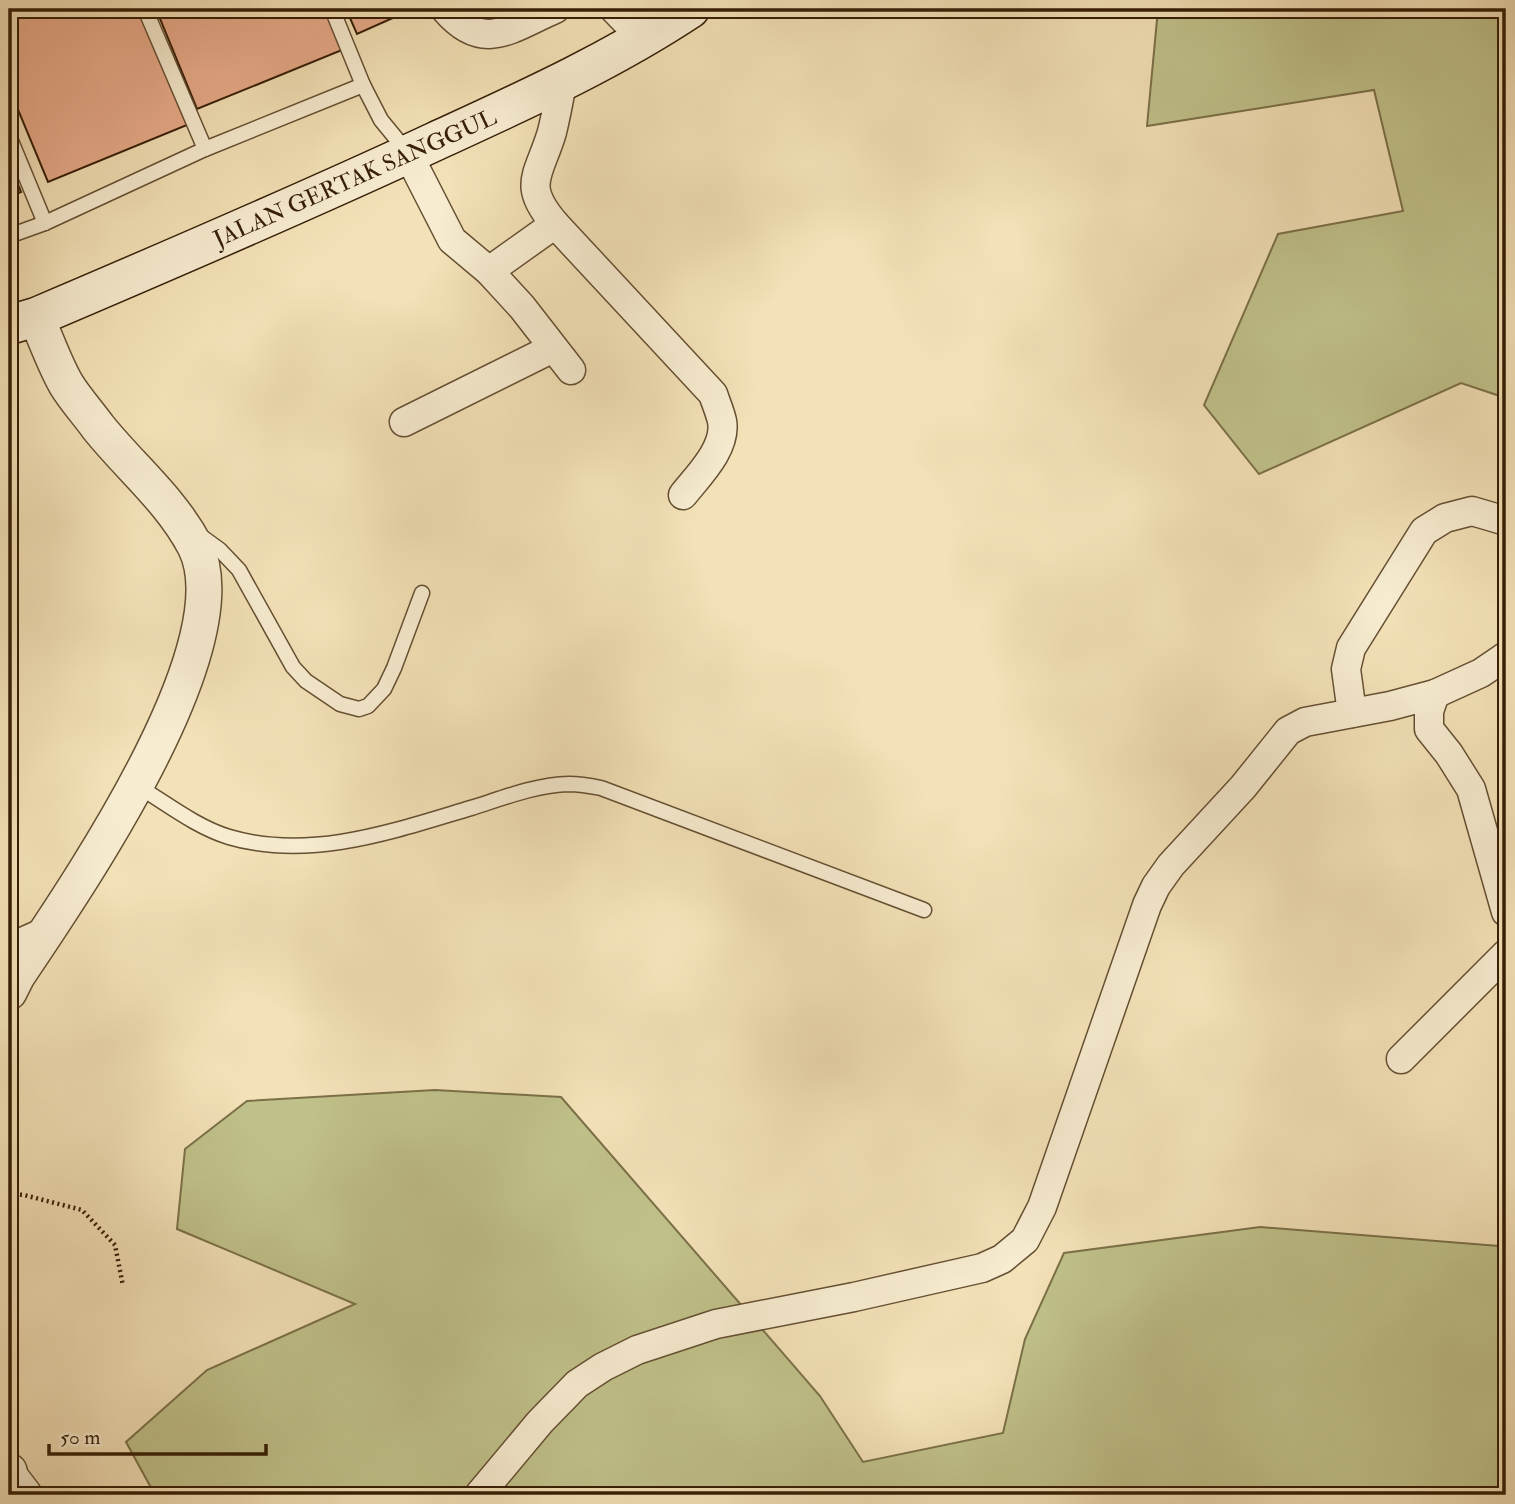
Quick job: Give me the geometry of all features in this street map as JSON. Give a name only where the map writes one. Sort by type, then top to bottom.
[{"type":"main road","name":"JALAN GERTAK SANGGUL","points":[[22,321],[225,237],[562,83],[644,40],[690,9]]},
{"type":"street","points":[[445,9],[466,29],[485,35],[502,32],[555,9]]},
{"type":"street","points":[[614,9],[644,40]]},
{"type":"street","points":[[562,83],[552,132],[537,172],[534,187],[537,201],[555,225],[713,394],[722,424],[721,438],[712,458],[683,495]]},
{"type":"street","points":[[408,154],[452,240],[489,271],[522,307],[571,370]]},
{"type":"street","points":[[489,271],[555,225]]},
{"type":"street","points":[[9,992],[83,877],[136,785],[175,706],[193,657],[204,586],[197,549],[180,521],[100,429],[22,321]]},
{"type":"street","points":[[404,422],[553,348]]},
{"type":"street","points":[[1352,713],[1346,669],[1350,648],[1424,531],[1445,518],[1472,511],[1506,521]]},
{"type":"street","points":[[479,1495],[540,1422],[576,1384],[637,1350],[716,1324],[982,1268],[1002,1259],[1025,1240],[1042,1207],[1147,905],[1171,865],[1243,787],[1288,732],[1305,722],[1435,694],[1480,673],[1506,656]]},
{"type":"street","points":[[1435,694],[1429,711],[1429,729],[1471,789],[1506,912]]},
{"type":"street","points":[[9,948],[47,931]]},
{"type":"street","points":[[1401,1059],[1506,954]]},
{"type":"lane","points":[[145,9],[205,149]]},
{"type":"lane","points":[[332,9],[363,85],[382,120],[408,154]]},
{"type":"lane","points":[[9,236],[45,223],[205,149],[363,85]]},
{"type":"lane","points":[[9,136],[45,223]]},
{"type":"lane","points":[[180,521],[220,550],[239,570],[293,667],[306,681],[340,704],[359,709],[368,706],[384,689],[422,593]]},
{"type":"lane","points":[[136,785],[200,824],[228,837],[261,844],[304,846],[386,834],[538,788],[571,784],[601,788],[924,911]]},
{"type":"path","points":[[9,1194],[24,1195],[82,1210],[115,1245],[122,1286]]},
{"type":"green space","points":[[1158,9],[1506,9],[1506,398],[1461,383],[1259,474],[1204,405],[1278,234],[1403,211],[1374,90],[1147,126]]},
{"type":"green space","points":[[435,1090],[561,1097],[820,1396],[863,1462],[1003,1433],[1025,1339],[1064,1253],[1260,1227],[1499,1246],[1506,1244],[1506,1495],[155,1495],[126,1442],[207,1370],[355,1304],[177,1229],[185,1149],[247,1101]]},
{"type":"building","points":[[9,9],[139,9],[187,125],[48,182],[9,88]]},
{"type":"building","points":[[156,9],[325,9],[342,50],[197,109]]},
{"type":"building","points":[[346,9],[413,9],[357,34]]},
{"type":"building","points":[[9,162],[21,192],[9,197]]}]
